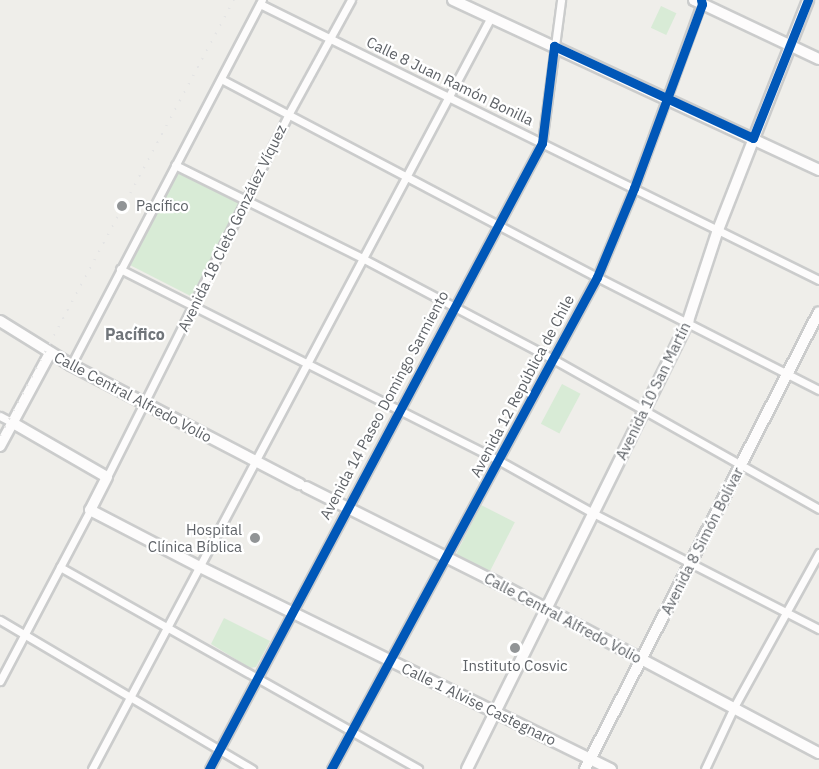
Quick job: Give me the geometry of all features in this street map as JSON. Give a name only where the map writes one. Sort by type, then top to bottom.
[{"type":"street","name":"Avenida 18 Cleto González Víquez","points":[[0,681],[144,404],[288,115],[332,39],[351,0]]},
{"type":"street","points":[[453,0],[819,170]]},
{"type":"street","name":"Avenida 14 Paseo Domingo Sarmiento","points":[[208,769],[346,506],[542,143],[561,0]]},
{"type":"street","name":"Avenida 10 San Martín","points":[[467,769],[688,321],[718,230],[808,0]]},
{"type":"street","points":[[699,1],[819,59]]},
{"type":"street","name":"Avenida 12 República de Chile","points":[[331,769],[597,277],[633,188],[699,1]]},
{"type":"street","name":"Calle 8 Juan Ramón Bonilla","points":[[262,2],[332,39],[819,280]]},
{"type":"street","points":[[71,365],[262,2]]},
{"type":"street","points":[[92,769],[491,17]]},
{"type":"street","points":[[221,79],[597,277],[688,321],[819,390]]},
{"type":"street","points":[[175,165],[364,259],[553,358],[819,509]]},
{"type":"street","points":[[120,269],[498,460],[593,513],[819,629]]},
{"type":"street","name":"Avenida 8 Simón Bolívar","points":[[588,764],[819,312]]},
{"type":"street","name":"Calle Central Alfredo Volio","points":[[0,321],[50,353],[144,404],[446,556],[819,753]]},
{"type":"street","points":[[0,447],[50,353]]},
{"type":"street","points":[[0,416],[106,477]]},
{"type":"street","name":"Calle 1 Alvise Castegnaro","points":[[90,510],[200,567],[496,711],[588,764],[611,769]]},
{"type":"street","points":[[705,769],[734,707],[785,610],[819,553]]},
{"type":"street","points":[[60,567],[418,769]]},
{"type":"street","points":[[0,620],[252,769]]},
{"type":"green space","points":[[661,6],[676,13],[666,35],[651,28]]},
{"type":"green space","points":[[177,170],[241,203],[193,297],[129,264]]},
{"type":"green space","points":[[562,384],[581,394],[559,434],[541,424]]},
{"type":"green space","points":[[481,505],[515,522],[489,572],[456,555]]},
{"type":"green space","points":[[224,618],[270,641],[256,667],[250,668],[211,644]]},
{"type":"railway","points":[[0,436],[234,0]]},
{"type":"cycle path","points":[[331,769],[597,277],[634,188],[702,4],[701,0]]},
{"type":"cycle path","points":[[209,769],[542,143],[554,46],[753,138],[808,0]]},
{"type":"place","name":"Pacífico","points":[[122,206]]},
{"type":"place","name":"Hospital Clínica Bíblica","points":[[255,538]]},
{"type":"place","name":"Instituto Cosvic","points":[[515,648]]},
{"type":"district","name":"Pacífico","points":[[135,334]]}]
